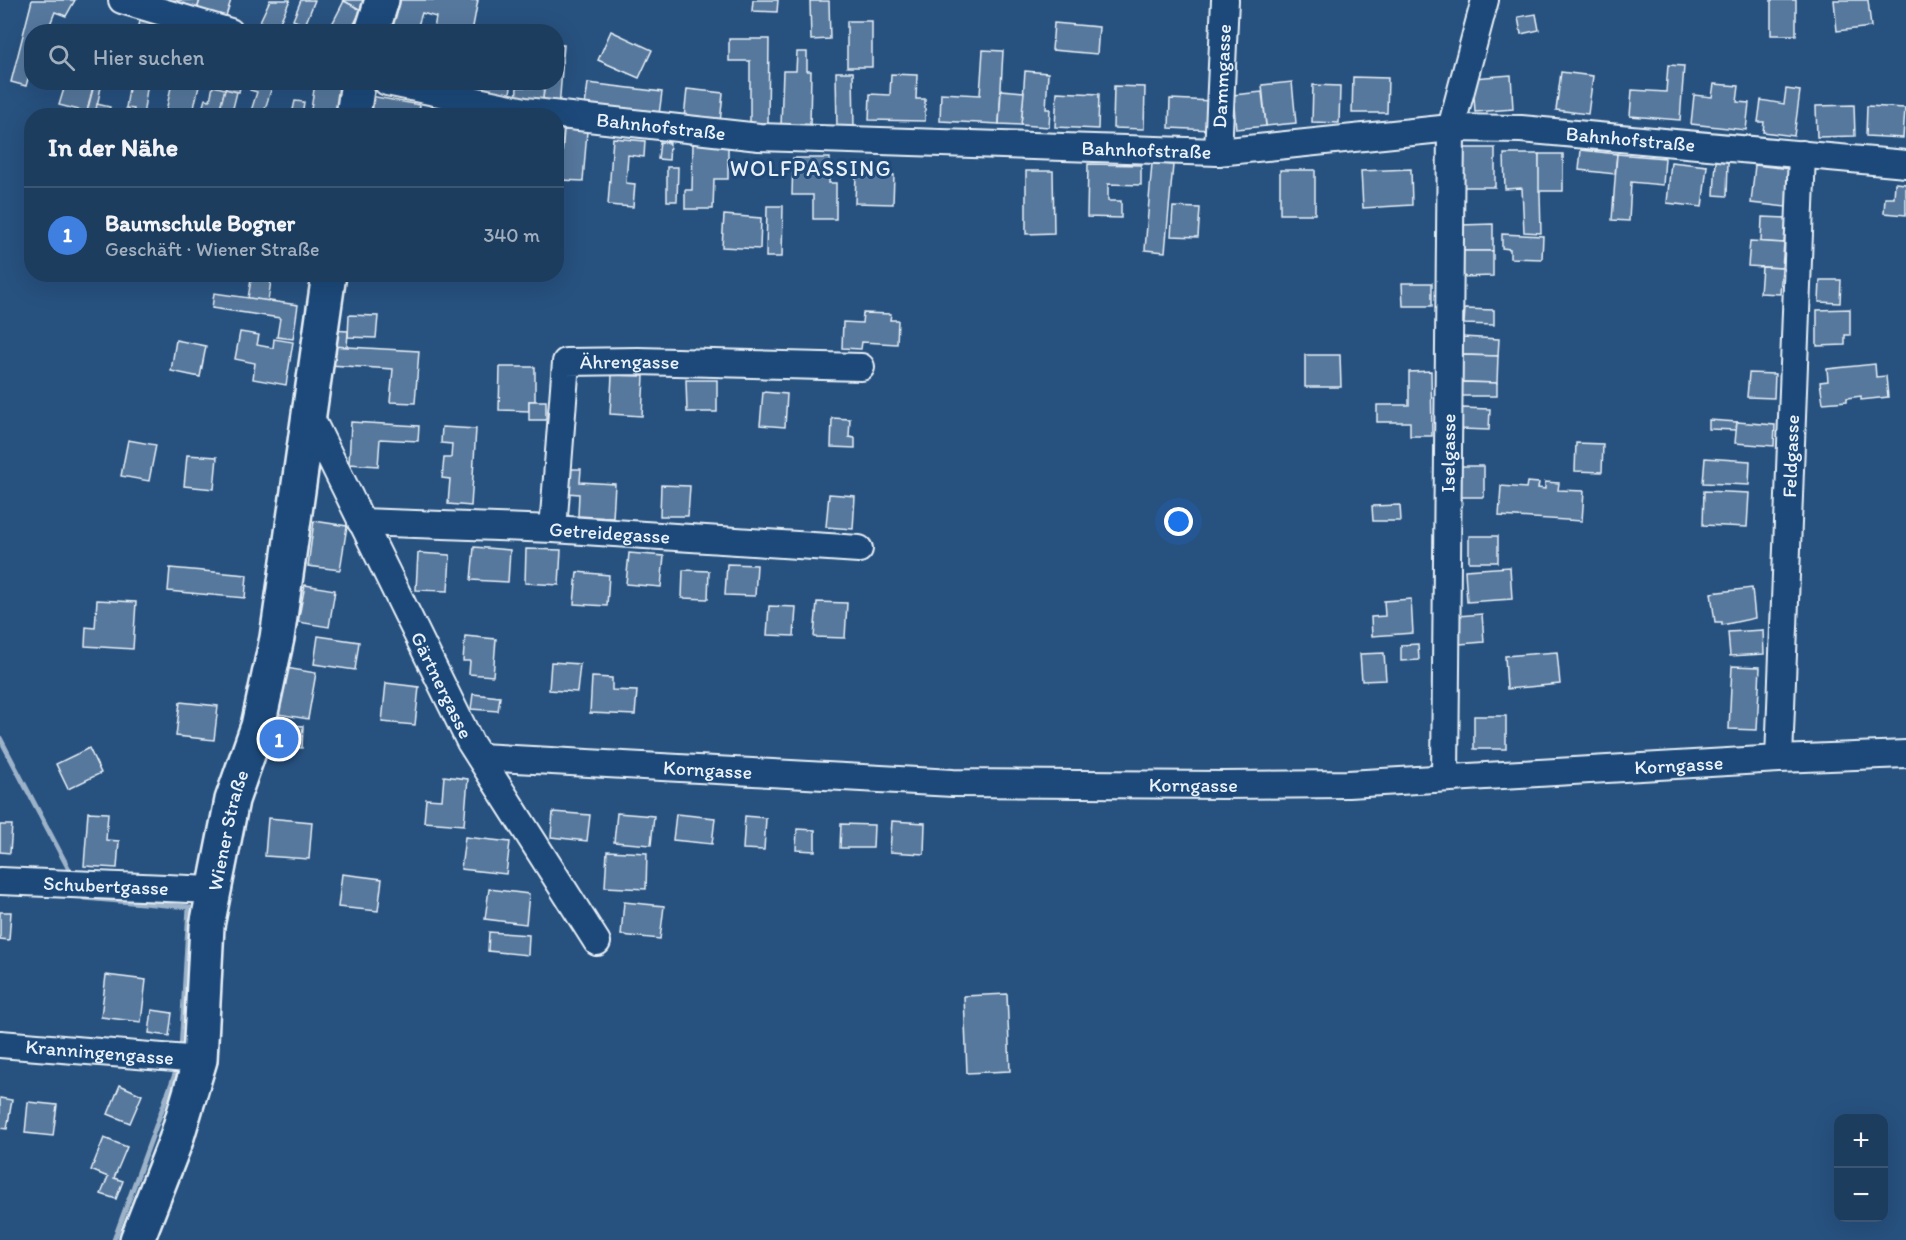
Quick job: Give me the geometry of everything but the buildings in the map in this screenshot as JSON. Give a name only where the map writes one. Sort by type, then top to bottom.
[{"type":"main road","points":[[374,24],[382,0]]},
{"type":"main road","points":[[354,108],[357,90]]},
{"type":"main road","name":"Wiener Straße","points":[[138,1240],[179,1130],[187,1059],[204,965],[213,890],[232,800],[258,726],[278,638],[329,282]]},
{"type":"street","points":[[122,0],[203,24]]},
{"type":"street","name":"Dammgasse","points":[[1218,152],[1225,0]]},
{"type":"street","name":"Iselgasse","points":[[1444,777],[1451,128],[1485,0]]},
{"type":"street","name":"Bahnhofstraße","points":[[425,90],[511,108]]},
{"type":"street","name":"Bahnhofstraße","points":[[564,115],[759,137],[1218,152],[1451,128],[1521,129],[1906,164]]},
{"type":"street","name":"Feldgasse","points":[[1779,759],[1802,154]]},
{"type":"street","name":"Ährengasse","points":[[553,530],[566,362],[638,361],[861,367]]},
{"type":"street","name":"Gärtnergasse","points":[[309,414],[470,742],[597,942]]},
{"type":"street","name":"Getreidegasse","points":[[361,522],[553,530],[860,549]]},
{"type":"street","name":"Korngasse","points":[[480,757],[953,783],[1303,784],[1906,754]]},
{"type":"street","name":"Schubertgasse","points":[[0,881],[213,890]]},
{"type":"street","name":"Kranningengasse","points":[[0,1044],[187,1059]]},
{"type":"waterway","points":[[0,738],[73,877]]},
{"type":"waterway","points":[[82,893],[84,898],[189,907],[181,1051]]},
{"type":"waterway","points":[[114,1240],[178,1066]]},
{"type":"place","name":"Baumschule Bogner","points":[[279,739]]},
{"type":"district","name":"WOLFPASSING","points":[[811,168]]}]
